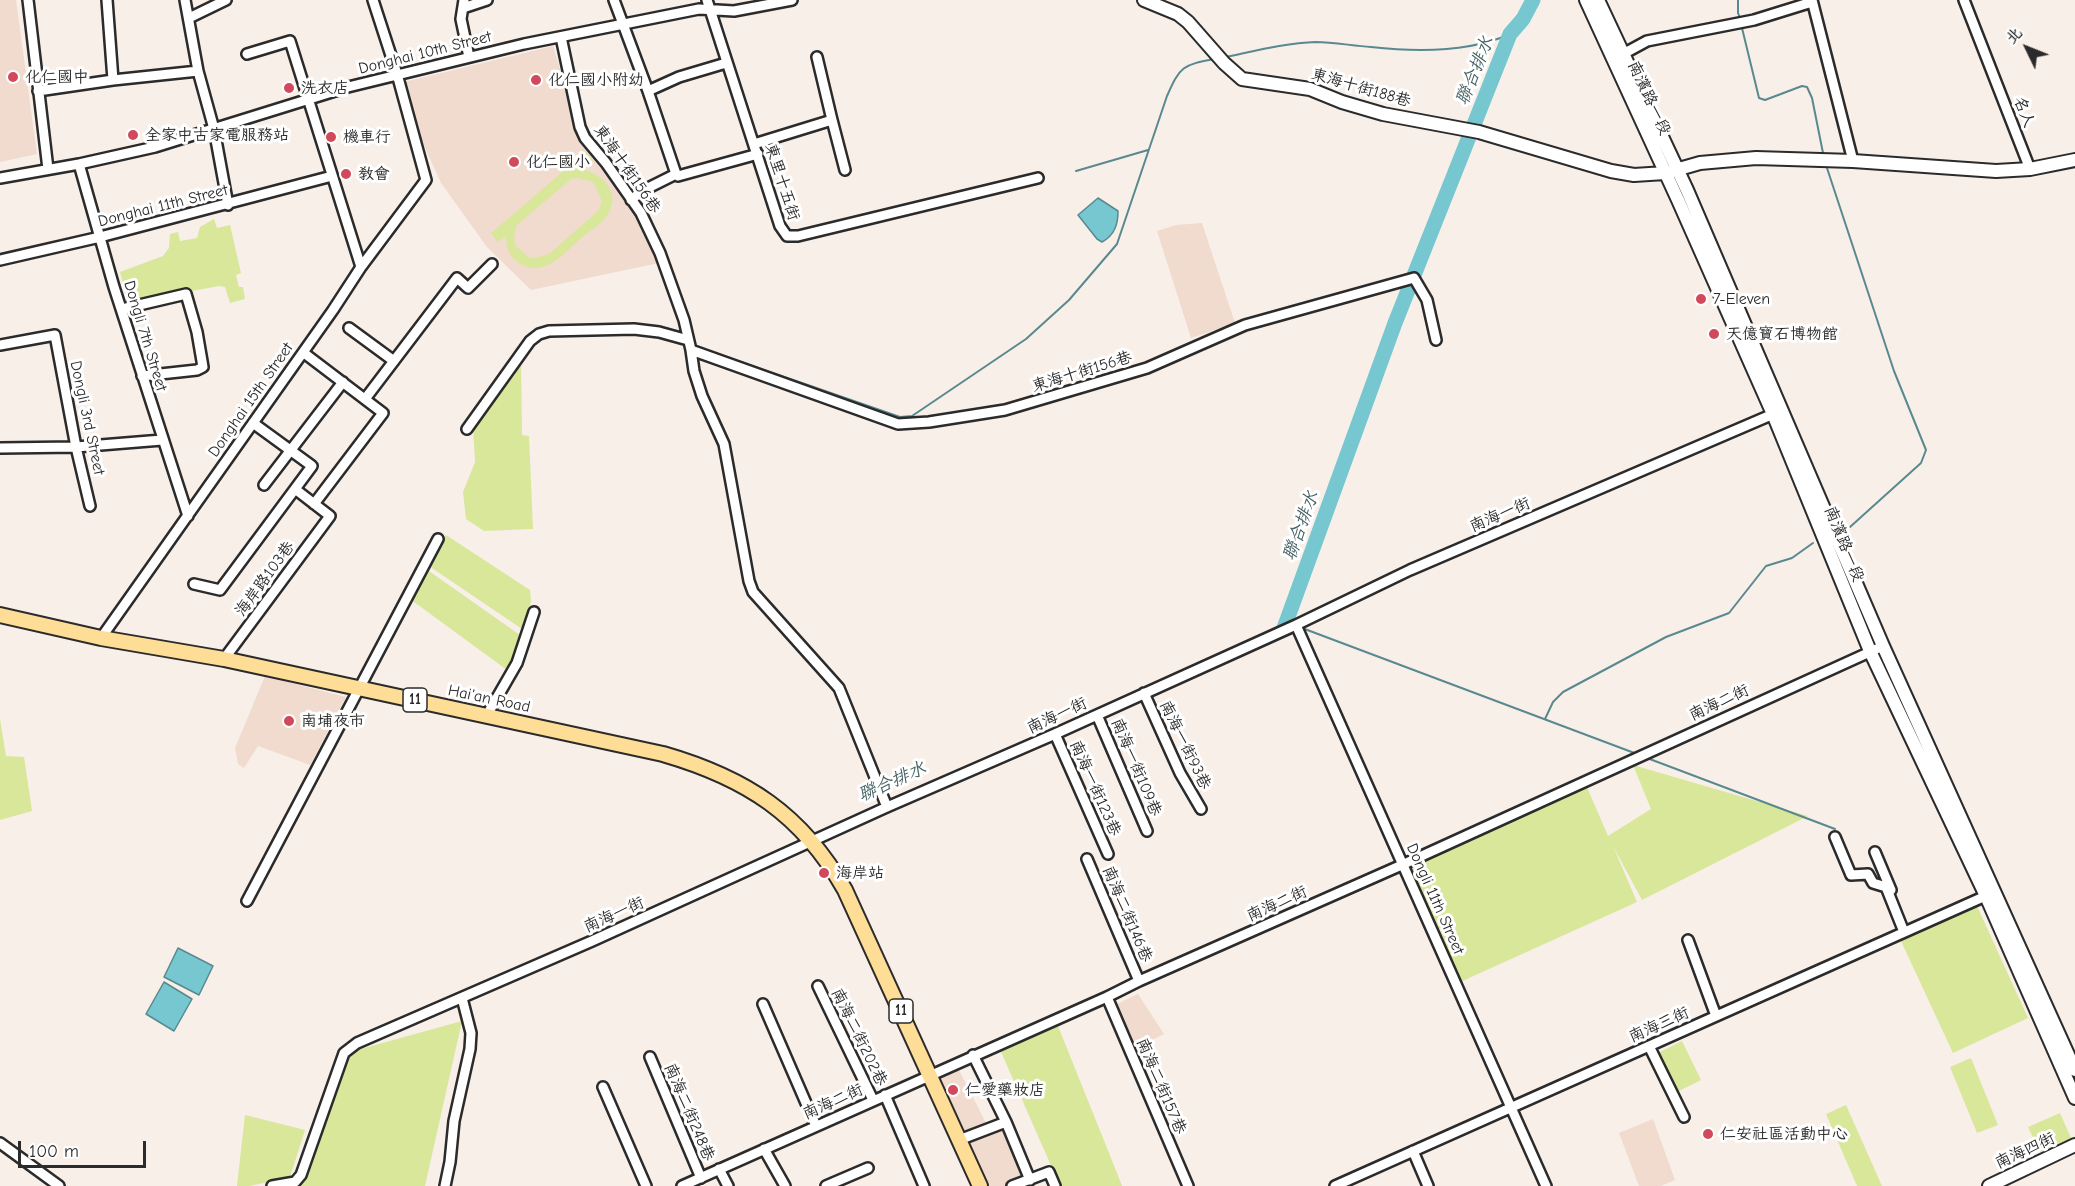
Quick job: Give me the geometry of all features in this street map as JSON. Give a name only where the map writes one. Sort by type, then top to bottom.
[{"type":"main road","name":"東海十街188巷","points":[[1144,0],[1155,3],[1183,18],[1197,30],[1221,60],[1242,79],[1310,89],[1342,102],[1383,114],[1479,132],[1611,171],[1634,175],[1670,171],[1701,163],[1756,158],[1853,161],[1996,171],[2030,169],[2075,160]]},
{"type":"main road","name":"南濱路一段","points":[[1586,0],[1670,171],[1778,412],[1991,894],[2075,1098]]},
{"type":"main road","name":"南濱路一段","points":[[1598,0],[1623,54],[1670,171]]},
{"type":"main road","name":"南濱路一段","points":[[1778,412],[1870,651],[1991,894],[2075,1070]]},
{"type":"main road","name":"Hai'an Road","points":[[0,615],[101,638],[224,659],[663,754],[696,763],[723,774],[755,792],[786,815],[820,850],[845,890],[980,1186]]},
{"type":"main road","name":"南海四街","points":[[1989,1186],[2075,1145]]},
{"type":"street","points":[[28,0],[48,169]]},
{"type":"street","points":[[107,0],[113,80]]},
{"type":"street","points":[[185,0],[198,71],[214,129],[228,205]]},
{"type":"street","points":[[189,18],[226,0]]},
{"type":"street","points":[[373,0],[397,74]]},
{"type":"street","points":[[469,57],[461,19],[463,4],[487,0]]},
{"type":"street","points":[[614,0],[676,174]]},
{"type":"street","name":"Donghai 10th Street","points":[[0,178],[155,147],[309,99],[397,74],[469,57],[623,23],[699,9],[708,4],[734,11],[792,0]]},
{"type":"street","name":"名人","points":[[1964,0],[2030,169]]},
{"type":"street","points":[[1623,54],[1647,41],[1754,20],[1812,1],[1853,161]]},
{"type":"street","name":"東里十五街","points":[[708,4],[780,226],[787,236],[791,237],[1038,178]]},
{"type":"street","name":"東海十街156巷","points":[[561,37],[579,127],[641,213],[660,253],[684,320],[694,371],[702,396],[724,444],[749,581],[761,603],[839,688],[887,807]]},
{"type":"street","points":[[247,54],[290,41],[361,267]]},
{"type":"street","points":[[818,57],[845,170]]},
{"type":"street","points":[[648,91],[679,77],[726,63]]},
{"type":"street","points":[[38,91],[198,71]]},
{"type":"street","name":"Donghai 15th Street","points":[[101,638],[303,353],[361,267],[426,180],[397,74]]},
{"type":"street","points":[[754,144],[832,120]]},
{"type":"street","points":[[631,200],[642,191],[676,174],[678,176],[758,154]]},
{"type":"street","name":"Dongli 7th Street","points":[[79,164],[142,376],[188,516]]},
{"type":"street","name":"Donghai 11th Street","points":[[0,260],[228,205],[332,176]]},
{"type":"street","points":[[365,399],[457,278],[468,288],[492,264]]},
{"type":"street","name":"東海十街156巷","points":[[691,350],[898,424],[929,422],[1005,410],[1147,368],[1245,325],[1413,278],[1427,300],[1436,340]]},
{"type":"street","points":[[122,309],[186,294],[197,332],[203,367],[142,376]]},
{"type":"street","points":[[350,328],[394,361]]},
{"type":"street","points":[[467,429],[530,341],[539,334],[549,331],[634,329],[688,339]]},
{"type":"street","name":"Dongli 3rd Street","points":[[0,345],[55,335],[76,447],[90,506]]},
{"type":"street","points":[[295,489],[314,504],[383,412],[303,353]]},
{"type":"street","points":[[264,485],[342,382]]},
{"type":"street","name":"南海一街","points":[[272,1186],[295,1182],[301,1175],[345,1051],[357,1043],[462,998],[810,840],[1055,735],[1296,625],[1410,570],[1778,412]]},
{"type":"street","points":[[194,584],[220,591],[312,466],[253,423]]},
{"type":"street","points":[[0,448],[76,447],[162,440]]},
{"type":"street","name":"海岸路103巷","points":[[224,659],[330,516],[314,504]]},
{"type":"street","points":[[247,901],[438,539]]},
{"type":"street","points":[[487,715],[517,663],[534,612]]},
{"type":"street","name":"Dongli 11th Street","points":[[1296,625],[1546,1186]]},
{"type":"street","name":"南海二街","points":[[682,1186],[973,1055],[1107,998],[1139,981],[1404,864],[1882,646]]},
{"type":"street","name":"南海一街93巷","points":[[1144,693],[1180,773],[1201,809]]},
{"type":"street","name":"南海一街109巷","points":[[1097,714],[1147,831]]},
{"type":"street","name":"南海一街123巷","points":[[1055,735],[1108,854]]},
{"type":"street","points":[[1835,837],[1851,875],[1868,874],[1873,883],[1886,887],[1906,931]]},
{"type":"street","points":[[1875,852],[1906,931]]},
{"type":"street","name":"南海二街146巷","points":[[1087,859],[1139,981]]},
{"type":"street","name":"南海三街","points":[[1335,1186],[1991,894]]},
{"type":"street","points":[[1688,940],[1716,1016]]},
{"type":"street","name":"南海二街202巷","points":[[818,986],[873,1101]]},
{"type":"street","points":[[445,1186],[454,1121],[470,1049],[471,1034],[462,998]]},
{"type":"street","name":"南海二街157巷","points":[[1107,998],[1188,1186]]},
{"type":"street","points":[[763,1004],[816,1126]]},
{"type":"street","points":[[1649,1046],[1684,1117]]},
{"type":"street","points":[[973,1055],[1006,1122],[1030,1180]]},
{"type":"street","name":"南海二街248巷","points":[[650,1058],[701,1178]]},
{"type":"street","points":[[603,1087],[646,1186]]},
{"type":"street","points":[[885,1095],[924,1186]]},
{"type":"street","points":[[959,1140],[1006,1122]]},
{"type":"street","points":[[0,1143],[59,1186]]},
{"type":"street","points":[[764,1149],[785,1186]]},
{"type":"street","points":[[1413,1151],[1428,1186]]},
{"type":"street","points":[[826,1186],[868,1168]]},
{"type":"street","points":[[719,1169],[728,1186]]},
{"type":"street","points":[[1012,1186],[1049,1172],[1054,1186]]},
{"type":"shaded area","name":"化仁國中","points":[[0,0],[16,0],[37,154],[0,162]]},
{"type":"shaded area","name":"化仁國小","points":[[553,46],[582,141],[636,218],[659,263],[531,290],[487,247],[441,183],[419,134],[404,82]]},
{"type":"shaded area","points":[[1202,223],[1235,323],[1191,338],[1157,231],[1176,225]]},
{"type":"shaded area","name":"南埔夜市","points":[[265,676],[346,697],[310,765],[258,746],[244,768],[238,764],[235,748]]},
{"type":"shaded area","points":[[1138,994],[1164,1034],[1131,1051],[1113,1006]]},
{"type":"shaded area","points":[[958,1068],[988,1127],[965,1136],[939,1075]]},
{"type":"shaded area","points":[[1653,1119],[1675,1180],[1661,1186],[1639,1186],[1619,1133]]},
{"type":"shaded area","points":[[1005,1124],[1026,1179],[1005,1186],[985,1186],[967,1139]]},
{"type":"green space","points":[[586,152],[593,160],[583,169],[598,176],[612,193],[611,208],[604,220],[561,257],[545,266],[528,267],[519,263],[509,251],[506,236],[498,242],[491,233]],"holes":[[[578,178],[593,182],[602,201],[598,211],[549,254],[530,258],[516,246],[514,239],[516,226],[571,179]]]},
{"type":"green space","points":[[214,219],[217,228],[230,225],[241,273],[236,275],[239,287],[243,287],[245,299],[230,303],[225,287],[219,286],[136,304],[134,299],[127,299],[120,272],[163,256],[169,248],[170,234],[178,232],[180,241],[197,238],[200,227]]},
{"type":"green space","points":[[521,360],[522,435],[529,436],[533,529],[484,531],[466,519],[463,492],[475,462],[473,427]]},
{"type":"green space","points":[[446,535],[530,590],[531,601],[525,631],[426,564]]},
{"type":"green space","points":[[426,569],[520,635],[507,670],[410,599]]},
{"type":"green space","points":[[0,719],[6,756],[24,757],[32,811],[0,820]]},
{"type":"green space","points":[[1633,765],[1808,816],[1642,900],[1613,846],[1637,902],[1458,983],[1403,871],[1586,785],[1608,836],[1651,809]]},
{"type":"green space","points":[[1977,906],[2028,1018],[1953,1053],[1900,939]]},
{"type":"green space","points":[[462,1021],[425,1186],[301,1186],[350,1052]]},
{"type":"green space","points":[[1056,1021],[1122,1186],[1060,1186],[998,1045]]},
{"type":"green space","points":[[1682,1041],[1701,1080],[1675,1093],[1656,1054]]},
{"type":"green space","points":[[1971,1058],[1998,1125],[1977,1133],[1950,1067]]},
{"type":"green space","points":[[1846,1105],[1882,1186],[1857,1186],[1826,1114]]},
{"type":"green space","points":[[2060,1113],[2071,1138],[2040,1152],[2028,1127]]},
{"type":"green space","points":[[245,1115],[305,1130],[290,1177],[250,1186],[237,1186]]},
{"type":"water","points":[[1098,198],[1118,211],[1115,229],[1102,242],[1078,215]]},
{"type":"water","points":[[178,948],[213,966],[199,995],[164,977]]},
{"type":"water","points":[[164,982],[192,999],[174,1031],[146,1014]]},
{"type":"waterway","name":"聯合排水","points":[[1284,628],[1395,323],[1510,34],[1523,19],[1533,0]]},
{"type":"waterway","points":[[1738,0],[1740,18]]},
{"type":"waterway","points":[[1742,28],[1759,98],[1765,100],[1802,86],[1807,87],[1812,98],[1823,153]]},
{"type":"waterway","points":[[1226,57],[1316,42],[1406,50],[1442,50],[1477,45],[1510,34]]},
{"type":"waterway","points":[[698,347],[900,417],[912,416],[1026,339],[1069,300],[1117,244],[1175,78],[1189,65],[1214,59]]},
{"type":"waterway","points":[[1076,171],[1148,150]]},
{"type":"waterway","points":[[1826,165],[1894,371],[1926,450],[1921,463],[1850,527]]},
{"type":"waterway","points":[[1545,719],[1553,702],[1563,692],[1666,637],[1729,613],[1766,566],[1792,558],[1813,543]]},
{"type":"waterway","points":[[1302,628],[1637,754]]},
{"type":"waterway","points":[[1647,758],[1835,829]]},
{"type":"place","name":"化仁國中","points":[[13,77]]},
{"type":"place","name":"化仁國小附幼","points":[[536,80]]},
{"type":"place","name":"洗衣店","points":[[289,88]]},
{"type":"place","name":"全家中古家電服務站","points":[[133,135]]},
{"type":"place","name":"機車行","points":[[331,137]]},
{"type":"place","name":"化仁國小","points":[[514,162]]},
{"type":"place","name":"教會","points":[[346,174]]},
{"type":"place","name":"7-Eleven","points":[[1701,299]]},
{"type":"place","name":"天億寶石博物館","points":[[1714,334]]},
{"type":"place","name":"南埔夜市","points":[[289,721]]},
{"type":"place","name":"海岸站","points":[[824,873]]},
{"type":"place","name":"仁愛藥妝店","points":[[953,1090]]},
{"type":"place","name":"仁安社區活動中心","points":[[1708,1134]]}]
